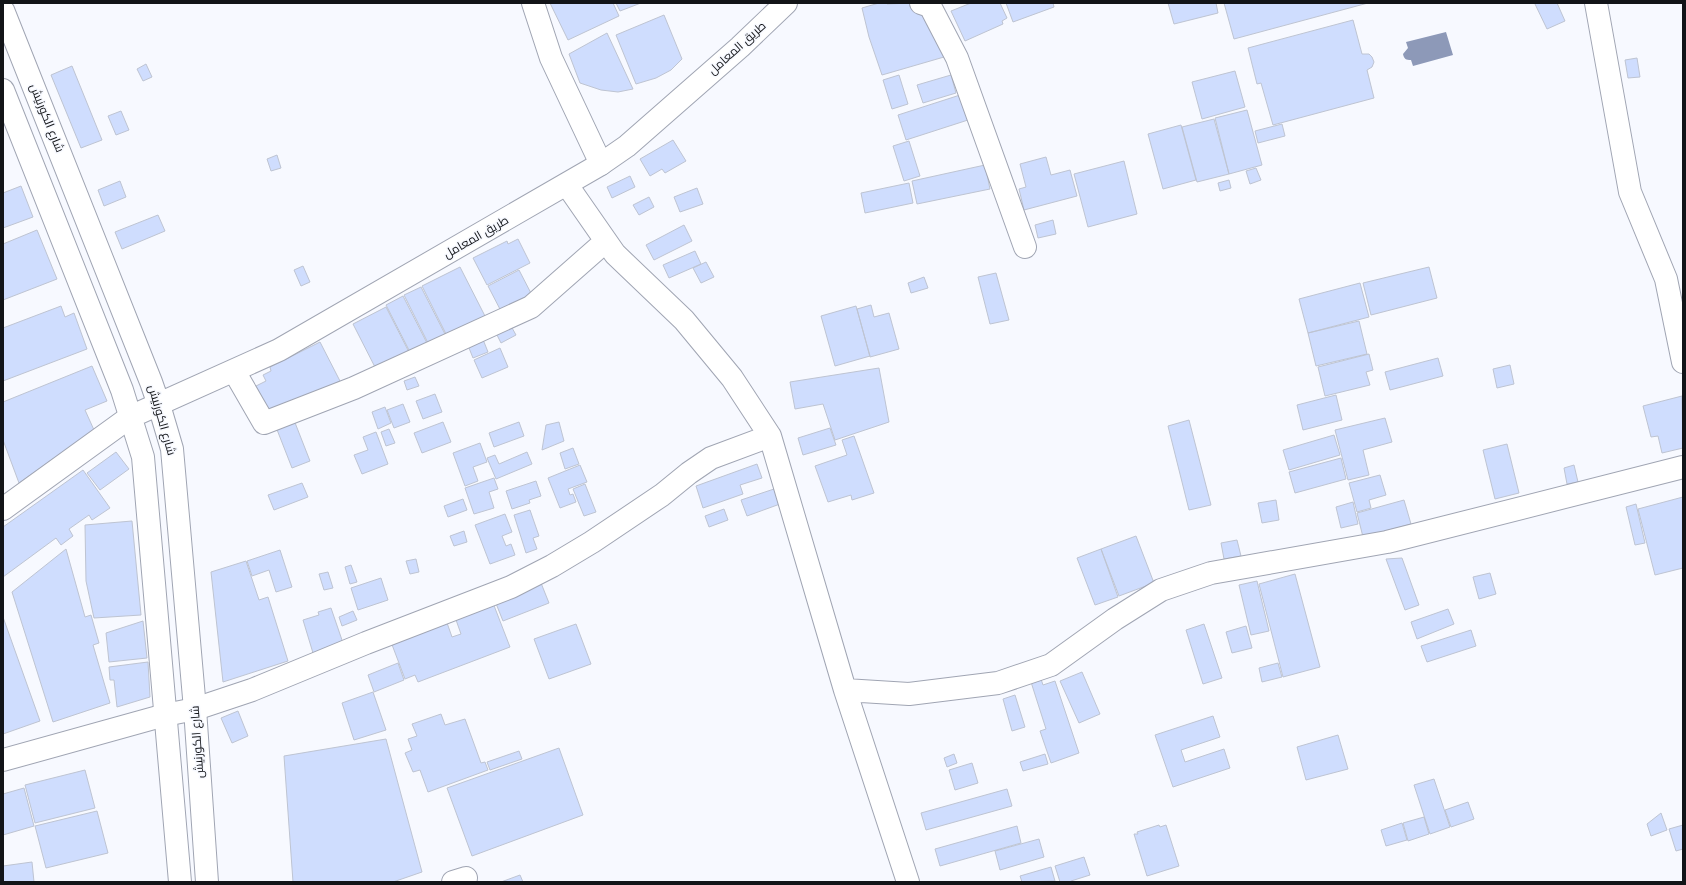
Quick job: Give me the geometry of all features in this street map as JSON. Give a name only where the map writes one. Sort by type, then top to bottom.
[{"type":"street","points":[[533,3],[551,58],[601,164]]},
{"type":"street","name":"طريق المعامل","points":[[3,509],[130,417],[160,405],[279,350],[568,185],[601,164],[633,140],[740,46],[786,3]]},
{"type":"street","points":[[921,3],[930,6],[957,58],[1025,247]]},
{"type":"street","points":[[1596,3],[1630,192],[1666,279],[1683,362]]},
{"type":"street","name":"شارع الكورنيش","points":[[3,10],[160,405],[172,449],[195,709],[207,882]]},
{"type":"street","points":[[3,90],[122,390],[143,457],[180,882]]},
{"type":"street","points":[[568,185],[615,254],[684,320],[732,378],[770,436],[845,690],[908,882]]},
{"type":"street","points":[[234,371],[264,424],[354,388],[531,307],[606,241]]},
{"type":"street","points":[[3,760],[166,715],[195,709],[252,690],[366,643],[511,587],[552,566],[592,542],[662,495],[689,473],[711,458],[770,436]]},
{"type":"street","points":[[845,690],[909,694],[998,683],[1051,666],[1115,619],[1161,590],[1211,574],[1387,542],[1683,467]]},
{"type":"water","points":[[1446,32],[1453,55],[1413,66],[1411,60],[1404,57],[1403,54],[1408,48],[1406,42]]},
{"type":"building","points":[[550,3],[613,3],[619,16],[568,40]]},
{"type":"building","points":[[616,3],[641,3],[620,11]]},
{"type":"building","points":[[879,3],[911,3],[932,17],[944,57],[882,75],[869,37],[862,8]]},
{"type":"building","points":[[971,3],[1000,3],[1007,18],[1002,21],[1003,24],[965,41],[951,11]]},
{"type":"building","points":[[1006,3],[1053,3],[1054,7],[1013,22]]},
{"type":"building","points":[[1168,3],[1216,3],[1218,13],[1174,24]]},
{"type":"building","points":[[1224,3],[1368,3],[1234,39]]},
{"type":"building","points":[[1557,3],[1565,21],[1547,29],[1535,4]]},
{"type":"building","points":[[664,15],[682,59],[671,70],[656,78],[636,84],[616,35]]},
{"type":"building","points":[[1353,20],[1362,54],[1369,54],[1374,62],[1372,67],[1367,70],[1374,98],[1273,125],[1261,83],[1257,84],[1248,48]]},
{"type":"building","points":[[607,33],[633,89],[618,92],[601,90],[580,83],[569,54]]},
{"type":"building","points":[[1637,58],[1640,77],[1628,78],[1625,60]]},
{"type":"building","points":[[146,64],[152,77],[143,81],[137,69]]},
{"type":"building","points":[[72,66],[102,140],[81,148],[51,75]]},
{"type":"building","points":[[1235,71],[1245,107],[1202,119],[1192,82]]},
{"type":"building","points":[[899,75],[908,104],[892,109],[883,80]]},
{"type":"building","points":[[951,75],[956,93],[923,103],[917,85]]},
{"type":"building","points":[[960,95],[968,120],[906,140],[898,115]]},
{"type":"building","points":[[1247,110],[1262,165],[1229,174],[1215,118]]},
{"type":"building","points":[[121,111],[129,130],[116,135],[108,116]]},
{"type":"building","points":[[1214,119],[1229,174],[1197,182],[1182,127]]},
{"type":"building","points":[[1282,124],[1285,136],[1258,143],[1255,131]]},
{"type":"building","points":[[1181,125],[1196,180],[1163,189],[1148,134]]},
{"type":"building","points":[[673,140],[686,161],[665,173],[662,169],[650,176],[640,159]]},
{"type":"building","points":[[909,141],[920,176],[904,181],[893,146]]},
{"type":"building","points":[[277,155],[281,168],[271,171],[267,159]]},
{"type":"building","points":[[1046,157],[1051,175],[1070,170],[1077,196],[1024,210],[1019,189],[1026,187],[1020,164]]},
{"type":"building","points":[[1124,161],[1137,214],[1088,227],[1074,174]]},
{"type":"building","points":[[985,165],[990,189],[917,204],[912,181]]},
{"type":"building","points":[[1256,168],[1261,180],[1250,184],[1246,171]]},
{"type":"building","points":[[630,176],[635,187],[612,198],[607,187]]},
{"type":"building","points":[[1229,180],[1231,188],[1220,191],[1218,183]]},
{"type":"building","points":[[120,181],[126,197],[104,206],[98,190]]},
{"type":"building","points":[[909,183],[913,203],[865,213],[861,193]]},
{"type":"building","points":[[21,186],[33,217],[3,228],[3,193]]},
{"type":"building","points":[[697,188],[703,204],[680,212],[674,197]]},
{"type":"building","points":[[649,197],[654,207],[639,215],[633,205]]},
{"type":"building","points":[[158,215],[165,231],[122,249],[115,232]]},
{"type":"building","points":[[1053,220],[1056,234],[1038,238],[1035,225]]},
{"type":"building","points":[[684,225],[692,241],[654,260],[646,245]]},
{"type":"building","points":[[37,230],[57,279],[3,300],[3,244]]},
{"type":"building","points":[[518,239],[530,263],[487,285],[473,258],[507,241],[508,244]]},
{"type":"building","points":[[695,251],[701,264],[669,278],[663,265]]},
{"type":"building","points":[[706,262],[714,277],[701,283],[693,268]]},
{"type":"building","points":[[303,266],[310,282],[301,286],[294,270]]},
{"type":"building","points":[[460,267],[486,318],[448,338],[422,286]]},
{"type":"building","points":[[1429,267],[1437,298],[1371,315],[1363,283]]},
{"type":"building","points":[[519,270],[534,299],[503,315],[488,286]]},
{"type":"building","points":[[996,273],[1009,320],[990,324],[978,277]]},
{"type":"building","points":[[924,277],[928,288],[911,293],[908,283]]},
{"type":"building","points":[[1360,283],[1369,317],[1308,333],[1299,299]]},
{"type":"building","points":[[421,287],[447,338],[430,347],[404,295]]},
{"type":"building","points":[[403,296],[429,347],[412,356],[386,305]]},
{"type":"building","points":[[871,305],[874,317],[889,313],[899,349],[870,357],[857,309]]},
{"type":"building","points":[[61,306],[65,317],[74,313],[87,349],[3,381],[3,328]]},
{"type":"building","points":[[856,306],[870,356],[835,366],[821,316]]},
{"type":"building","points":[[386,307],[411,356],[378,373],[353,324]]},
{"type":"building","points":[[1359,321],[1367,354],[1316,366],[1308,333]]},
{"type":"building","points":[[511,326],[516,335],[501,343],[496,333]]},
{"type":"building","points":[[482,337],[488,352],[473,358],[467,343]]},
{"type":"building","points":[[320,342],[340,381],[271,416],[256,386],[266,381],[263,375],[271,371],[270,367]]},
{"type":"building","points":[[500,348],[508,367],[482,378],[474,360]]},
{"type":"building","points":[[1369,354],[1373,370],[1366,372],[1370,385],[1325,396],[1318,367]]},
{"type":"building","points":[[1438,358],[1443,376],[1390,390],[1385,372]]},
{"type":"building","points":[[1510,365],[1514,384],[1497,388],[1493,369]]},
{"type":"building","points":[[92,366],[107,401],[85,410],[94,430],[19,483],[3,440],[3,402]]},
{"type":"building","points":[[879,368],[889,422],[835,440],[823,404],[795,409],[790,382]]},
{"type":"building","points":[[415,377],[419,386],[407,390],[404,381]]},
{"type":"building","points":[[435,394],[442,412],[423,419],[416,401]]},
{"type":"building","points":[[1336,395],[1342,420],[1303,430],[1297,405]]},
{"type":"building","points":[[1682,396],[1683,448],[1662,453],[1658,436],[1651,437],[1643,406]]},
{"type":"building","points":[[403,404],[410,422],[394,428],[387,410]]},
{"type":"building","points":[[385,407],[391,423],[378,429],[372,412]]},
{"type":"building","points":[[292,415],[310,461],[292,468],[274,422]]},
{"type":"building","points":[[1385,418],[1392,442],[1363,450],[1369,475],[1348,480],[1335,430]]},
{"type":"building","points":[[1189,420],[1211,505],[1189,510],[1168,426]]},
{"type":"building","points":[[443,422],[451,442],[422,453],[414,433]]},
{"type":"building","points":[[519,422],[524,436],[494,447],[489,433]]},
{"type":"building","points":[[559,422],[564,441],[542,450],[546,425]]},
{"type":"building","points":[[830,428],[836,445],[803,455],[798,438]]},
{"type":"building","points":[[389,429],[395,443],[386,446],[381,432]]},
{"type":"building","points":[[376,432],[388,464],[362,474],[354,455],[368,450],[363,437]]},
{"type":"building","points":[[1334,435],[1340,455],[1289,470],[1283,450]]},
{"type":"building","points":[[854,436],[874,493],[852,500],[851,495],[828,502],[815,466],[847,455],[842,440]]},
{"type":"building","points":[[480,443],[487,462],[473,467],[478,481],[465,486],[453,453]]},
{"type":"building","points":[[1507,444],[1519,493],[1495,499],[1483,450]]},
{"type":"building","points":[[573,448],[579,464],[565,469],[560,453]]},
{"type":"building","points":[[116,452],[129,469],[100,490],[87,473]]},
{"type":"building","points":[[527,452],[532,464],[496,479],[487,458],[495,455],[499,464]]},
{"type":"building","points":[[1341,458],[1346,479],[1295,493],[1289,472]]},
{"type":"building","points":[[757,464],[762,478],[740,485],[743,494],[703,508],[696,486]]},
{"type":"building","points":[[580,465],[587,482],[568,489],[570,495],[573,494],[576,502],[560,508],[548,478]]},
{"type":"building","points":[[1574,465],[1578,482],[1567,484],[1564,468]]},
{"type":"building","points":[[83,470],[110,508],[92,520],[89,515],[69,529],[73,536],[61,545],[56,538],[3,577],[3,527]]},
{"type":"building","points":[[1380,475],[1386,495],[1369,500],[1371,508],[1357,512],[1349,483]]},
{"type":"building","points":[[494,478],[498,489],[489,492],[494,508],[474,514],[465,488]]},
{"type":"building","points":[[536,481],[541,496],[529,500],[530,503],[512,509],[506,491]]},
{"type":"building","points":[[302,483],[308,497],[274,510],[268,495]]},
{"type":"building","points":[[585,484],[596,512],[584,516],[573,489]]},
{"type":"building","points":[[774,489],[780,504],[747,516],[741,500]]},
{"type":"building","points":[[1683,497],[1683,568],[1655,575],[1638,509]]},
{"type":"building","points":[[463,499],[467,510],[448,517],[444,506]]},
{"type":"building","points":[[1276,500],[1279,520],[1262,523],[1258,503]]},
{"type":"building","points":[[1404,500],[1411,524],[1363,537],[1357,513]]},
{"type":"building","points":[[1353,502],[1358,524],[1341,528],[1336,507]]},
{"type":"building","points":[[1636,504],[1645,543],[1635,545],[1626,507]]},
{"type":"building","points":[[724,509],[728,520],[709,527],[705,516]]},
{"type":"building","points":[[530,510],[539,536],[533,538],[537,549],[526,553],[514,515]]},
{"type":"building","points":[[505,514],[512,532],[502,536],[506,546],[511,544],[515,555],[490,564],[475,525]]},
{"type":"building","points":[[132,521],[141,615],[94,618],[86,581],[85,525]]},
{"type":"building","points":[[464,531],[467,542],[454,546],[450,536]]},
{"type":"building","points":[[1136,536],[1154,583],[1119,596],[1101,549]]},
{"type":"building","points":[[1237,540],[1241,556],[1224,559],[1221,543]]},
{"type":"building","points":[[66,549],[85,617],[91,615],[99,643],[93,645],[110,703],[53,722],[12,592]]},
{"type":"building","points":[[1101,549],[1118,597],[1095,605],[1077,558]]},
{"type":"building","points":[[280,550],[292,587],[276,592],[269,570],[252,576],[247,561]]},
{"type":"building","points":[[1402,558],[1419,605],[1405,610],[1386,559]]},
{"type":"building","points":[[416,559],[419,572],[410,574],[406,561]]},
{"type":"building","points":[[246,561],[259,600],[268,597],[288,661],[223,682],[211,572]]},
{"type":"building","points":[[351,565],[357,582],[350,584],[345,567]]},
{"type":"building","points":[[328,572],[333,588],[324,590],[319,574]]},
{"type":"building","points":[[1490,573],[1496,594],[1479,599],[1473,577]]},
{"type":"building","points":[[1295,574],[1320,667],[1283,677],[1259,584]]},
{"type":"building","points":[[381,578],[388,600],[358,610],[351,588]]},
{"type":"building","points":[[1257,581],[1269,631],[1251,635],[1239,585]]},
{"type":"building","points":[[541,583],[549,603],[503,621],[495,601]]},
{"type":"building","points":[[493,603],[510,647],[418,682],[415,675],[405,679],[391,642],[446,620],[452,637],[461,634],[455,617]]},
{"type":"building","points":[[331,608],[343,643],[313,653],[303,620],[319,615],[318,612]]},
{"type":"building","points":[[1448,609],[1454,624],[1417,639],[1411,622]]},
{"type":"building","points":[[353,611],[357,620],[342,626],[339,617]]},
{"type":"building","points":[[3,617],[40,721],[3,734]]},
{"type":"building","points":[[143,621],[147,658],[109,662],[106,633]]},
{"type":"building","points":[[576,624],[591,664],[549,679],[534,639]]},
{"type":"building","points":[[1204,624],[1222,678],[1203,684],[1186,630]]},
{"type":"building","points":[[1246,626],[1252,648],[1232,653],[1226,632]]},
{"type":"building","points":[[1471,630],[1476,646],[1427,662],[1421,646]]},
{"type":"building","points":[[148,662],[150,697],[117,707],[114,680],[110,680],[109,667]]},
{"type":"building","points":[[398,663],[404,680],[374,692],[368,675]]},
{"type":"building","points":[[1278,663],[1282,677],[1262,682],[1259,668]]},
{"type":"building","points":[[1082,672],[1100,714],[1079,723],[1060,681]]},
{"type":"building","points":[[1041,679],[1043,685],[1055,681],[1079,753],[1051,763],[1040,731],[1046,729],[1031,682]]},
{"type":"building","points":[[373,692],[386,730],[354,740],[342,703]]},
{"type":"building","points":[[1015,695],[1025,727],[1012,731],[1003,699]]},
{"type":"building","points":[[238,711],[248,736],[232,743],[221,718]]},
{"type":"building","points":[[441,714],[445,725],[465,719],[481,763],[485,762],[488,770],[428,792],[420,770],[413,772],[405,753],[412,750],[408,739],[417,736],[412,724]]},
{"type":"building","points":[[1213,716],[1220,737],[1181,750],[1185,762],[1224,749],[1230,768],[1173,787],[1155,735]]},
{"type":"building","points":[[1338,735],[1348,769],[1306,780],[1297,747]]},
{"type":"building","points":[[386,739],[422,872],[393,882],[293,882],[284,756]]},
{"type":"building","points":[[559,748],[583,815],[472,856],[447,788]]},
{"type":"building","points":[[519,751],[522,759],[490,770],[487,762]]},
{"type":"building","points":[[954,754],[957,763],[947,767],[944,758]]},
{"type":"building","points":[[1045,754],[1048,764],[1023,771],[1020,762]]},
{"type":"building","points":[[972,763],[978,783],[955,790],[949,770]]},
{"type":"building","points":[[85,770],[95,808],[35,823],[25,785]]},
{"type":"building","points":[[1434,779],[1450,827],[1430,834],[1414,785]]},
{"type":"building","points":[[24,788],[34,826],[3,835],[3,794]]},
{"type":"building","points":[[1007,789],[1012,806],[926,830],[921,813]]},
{"type":"building","points":[[1468,802],[1474,819],[1451,827],[1445,810]]},
{"type":"building","points":[[97,811],[108,853],[46,868],[35,826]]},
{"type":"building","points":[[1661,813],[1667,830],[1651,836],[1647,824]]},
{"type":"building","points":[[1424,817],[1429,834],[1408,841],[1403,823]]},
{"type":"building","points":[[1402,823],[1407,840],[1386,846],[1381,830]]},
{"type":"building","points":[[1159,825],[1160,827],[1166,825],[1179,866],[1147,876],[1134,834],[1138,834],[1137,832]]},
{"type":"building","points":[[1683,825],[1683,849],[1676,851],[1669,829]]},
{"type":"building","points":[[1017,826],[1021,843],[940,866],[935,849]]},
{"type":"building","points":[[1039,839],[1044,857],[1000,870],[995,851]]},
{"type":"building","points":[[1084,857],[1090,875],[1071,882],[1060,882],[1055,866]]},
{"type":"building","points":[[32,862],[34,882],[3,882],[3,866]]},
{"type":"building","points":[[1051,867],[1055,881],[1022,882],[1020,876]]},
{"type":"building","points":[[520,875],[523,882],[501,882]]}]
